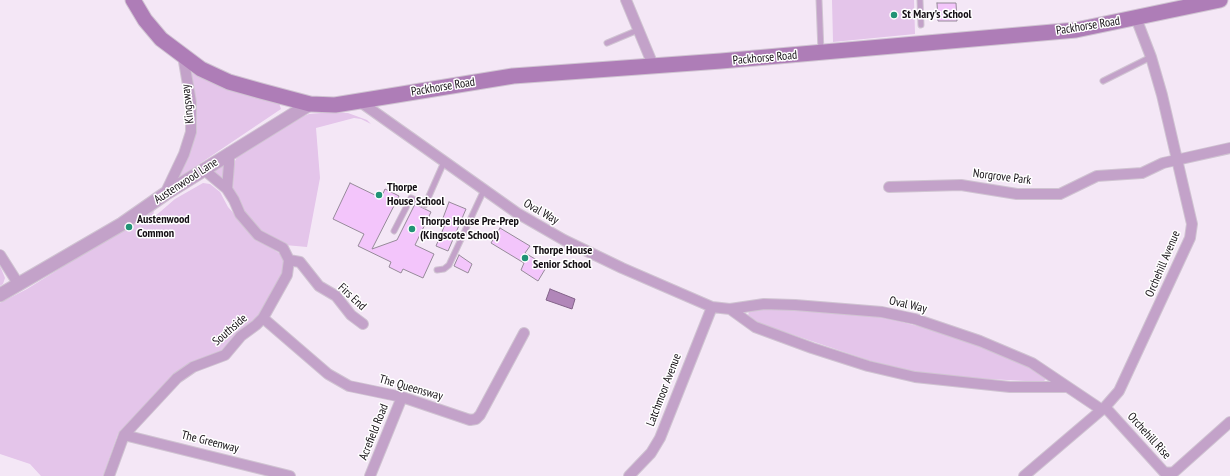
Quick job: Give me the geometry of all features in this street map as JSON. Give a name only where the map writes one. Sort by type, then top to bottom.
[{"type":"main road","name":"Kingsway","points":[[133,0],[145,20],[161,39],[201,69],[229,82],[310,104]]},
{"type":"main road","name":"Packhorse Road","points":[[310,104],[336,105],[513,76],[821,53],[1076,30],[1136,18],[1174,5],[1220,0]]},
{"type":"street","points":[[626,0],[654,65]]},
{"type":"street","name":"Orchehill Avenue","points":[[1024,476],[1104,409],[1119,391],[1190,238],[1192,224],[1162,95],[1151,57],[1136,18]]},
{"type":"street","name":"Kingsway","points":[[165,194],[184,154],[191,132],[191,109],[183,56]]},
{"type":"street","name":"Oval Way","points":[[359,101],[517,213],[564,240],[622,268],[712,307],[730,309],[764,304],[795,305],[882,312],[915,319],[980,341],[1032,363],[1066,387],[1104,409]]},
{"type":"street","name":"Austenwood Lane","points":[[0,295],[122,224],[203,169],[310,104]]},
{"type":"street","name":"Norgrove Park","points":[[889,187],[961,185],[1017,194],[1060,194],[1097,176],[1142,173],[1162,163],[1230,148]]},
{"type":"street","points":[[227,189],[230,164],[229,153]]},
{"type":"street","points":[[203,169],[227,189],[248,226],[258,235],[283,248],[289,260]]},
{"type":"street","points":[[0,255],[19,285]]},
{"type":"street","name":"Southside","points":[[109,476],[124,435],[177,378],[193,367],[225,355],[241,336],[263,318],[287,274],[289,260]]},
{"type":"street","name":"Firs End","points":[[289,260],[300,262],[319,286],[336,296],[351,315],[363,324]]},
{"type":"street","name":"Latchmoor Avenue","points":[[629,476],[651,453],[660,438],[712,307]]},
{"type":"street","name":"Oval Way","points":[[730,309],[755,327],[812,348],[868,366],[915,377],[1010,387],[1066,387]]},
{"type":"street","name":"The Queensway","points":[[263,318],[328,374],[349,386],[402,397],[470,420],[476,419],[480,415],[524,334]]},
{"type":"street","name":"Acrefield Road","points":[[370,476],[402,397]]},
{"type":"street","name":"Orchehill Rise","points":[[1104,409],[1168,475],[1174,472],[1230,422]]},
{"type":"street","name":"The Greenway","points":[[124,435],[290,476]]},
{"type":"lane","points":[[819,0],[821,53]]},
{"type":"lane","points":[[920,0],[921,25]]},
{"type":"lane","points":[[607,43],[638,30]]},
{"type":"lane","points":[[1103,81],[1151,57]]},
{"type":"lane","points":[[394,231],[411,198],[424,204],[444,162]]},
{"type":"lane","points":[[437,270],[444,269],[449,265],[484,190]]},
{"type":"shaded area","points":[[832,0],[914,0],[915,34],[833,42]]},
{"type":"shaded area","points":[[190,72],[207,80],[279,103],[281,109],[174,181],[183,162],[195,91]]},
{"type":"shaded area","points":[[333,112],[348,113],[367,120],[371,124],[361,119],[354,118],[316,128],[320,178],[307,247],[285,245],[271,238],[250,223],[233,190],[234,163],[239,153],[296,119],[309,114]]},
{"type":"shaded area","points":[[221,164],[225,165],[224,178],[222,179],[213,172]]},
{"type":"shaded area","points":[[203,183],[210,184],[220,192],[228,207],[255,237],[285,257],[285,272],[262,312],[227,344],[220,357],[175,373],[118,434],[103,476],[41,476],[30,464],[0,454],[0,303],[27,289],[154,210],[153,218],[175,199]]},
{"type":"shaded area","points":[[0,266],[5,278],[3,284],[0,286]]},
{"type":"shaded area","points":[[550,289],[575,299],[572,309],[546,300]]},
{"type":"shaded area","points":[[751,309],[791,309],[863,314],[891,319],[959,337],[1008,356],[1045,375],[1046,379],[1043,382],[954,377],[917,372],[871,361],[761,324],[748,316]]},
{"type":"building","points":[[937,3],[956,3],[957,21],[938,21]]},
{"type":"building","name":"Thorpe House Pre-Prep (Kingscote School)","points":[[350,183],[381,198],[385,189],[399,196],[372,249],[397,240],[415,204],[431,212],[415,245],[434,254],[423,278],[403,269],[401,273],[389,267],[391,262],[358,246],[364,234],[333,219]]},
{"type":"building","points":[[449,202],[466,209],[448,251],[436,246],[446,222],[443,218]]},
{"type":"building","name":"Thorpe House Senior School","points":[[500,228],[530,246],[525,253],[547,266],[538,281],[521,270],[524,263],[491,243]]},
{"type":"building","points":[[459,255],[472,264],[468,273],[454,266]]},
{"type":"place","name":"St Mary's School","points":[[894,15]]},
{"type":"place","name":"Thorpe House School","points":[[379,195]]},
{"type":"place","name":"Austenwood Common","points":[[129,227]]},
{"type":"place","name":"Thorpe House Pre-Prep (Kingscote School)","points":[[412,229]]},
{"type":"place","name":"Thorpe House Senior School","points":[[525,258]]}]
